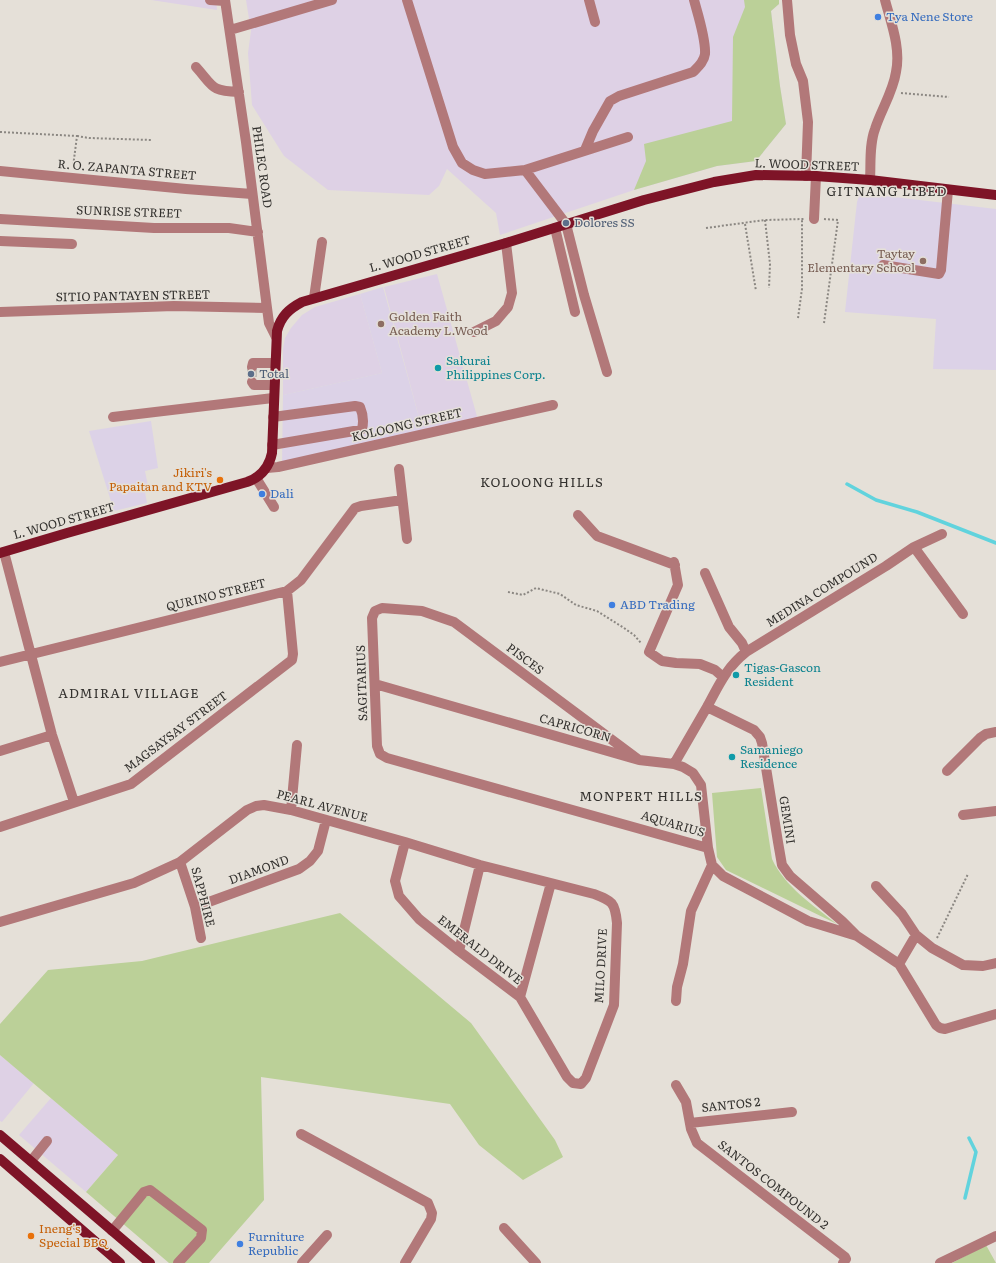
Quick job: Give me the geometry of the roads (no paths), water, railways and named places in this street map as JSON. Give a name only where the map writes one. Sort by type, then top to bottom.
[{"type":"main road","name":"L. WOOD STREET","points":[[2,552],[247,482],[256,478],[267,468],[271,459],[276,337],[280,323],[286,312],[298,304],[314,298],[506,243],[644,200],[714,182],[756,176],[809,174],[996,195]]},
{"type":"main road","points":[[0,1135],[150,1263]]},
{"type":"main road","points":[[0,1159],[120,1263]]},
{"type":"street","points":[[210,0],[225,1]]},
{"type":"street","points":[[230,30],[332,0]]},
{"type":"street","points":[[407,0],[453,147],[462,162],[473,170],[485,174],[525,170],[628,137]]},
{"type":"street","points":[[589,0],[595,22]]},
{"type":"street","points":[[586,150],[593,131],[610,101],[620,96],[693,72],[701,64],[705,55],[701,24],[694,0]]},
{"type":"street","points":[[788,0],[788,14],[796,64],[803,80],[808,122],[809,174],[814,219]]},
{"type":"street","points":[[870,180],[872,142],[875,129],[890,92],[896,72],[897,51],[886,0]]},
{"type":"street","name":"PHILEC ROAD","points":[[225,1],[239,92],[267,308],[270,323],[276,337]]},
{"type":"street","points":[[196,67],[211,86],[220,91],[239,92]]},
{"type":"street","points":[[525,170],[566,224],[584,295],[607,372]]},
{"type":"street","name":"R. O. ZAPANTA STREET","points":[[0,171],[252,194]]},
{"type":"street","points":[[883,265],[939,274],[941,270],[948,190]]},
{"type":"street","name":"SUNRISE STREET","points":[[0,219],[154,228],[228,228],[258,232]]},
{"type":"street","points":[[555,228],[575,312]]},
{"type":"street","points":[[0,241],[72,244]]},
{"type":"street","points":[[314,298],[322,242]]},
{"type":"street","points":[[474,332],[496,321],[508,307],[512,293],[506,243]]},
{"type":"street","name":"SITIO PANTAYEN STREET","points":[[0,312],[174,306],[267,308]]},
{"type":"street","points":[[252,367],[253,363],[275,363]]},
{"type":"street","points":[[252,382],[254,385],[274,385]]},
{"type":"street","points":[[113,417],[273,398]]},
{"type":"street","name":"KOLOONG STREET","points":[[267,468],[396,442],[553,405]]},
{"type":"street","points":[[272,445],[354,431],[362,429],[364,423],[360,407],[355,406],[273,417]]},
{"type":"street","points":[[399,469],[407,539]]},
{"type":"street","points":[[256,478],[274,507]]},
{"type":"street","name":"QURINO STREET","points":[[0,662],[287,591],[301,580],[355,508],[402,500]]},
{"type":"street","points":[[578,516],[597,536],[675,564],[678,585],[649,652],[662,661],[700,664],[715,670],[723,677],[674,764]]},
{"type":"street","name":"MEDINA COMPOUND","points":[[723,677],[746,652],[886,566],[914,547],[942,534]]},
{"type":"street","points":[[914,547],[963,614]]},
{"type":"street","points":[[2,552],[52,735],[74,802]]},
{"type":"street","points":[[705,573],[729,627],[742,643],[746,652]]},
{"type":"street","name":"MAGSAYSAY STREET","points":[[0,827],[131,784],[292,660],[293,654],[287,591]]},
{"type":"street","name":"SAGITARIUS","points":[[382,608],[375,611],[372,618],[377,746],[380,754],[386,758]]},
{"type":"street","name":"PISCES","points":[[382,608],[422,611],[454,622],[639,760]]},
{"type":"street","name":"CAPRICORN","points":[[375,684],[639,760],[674,764],[683,767],[693,773],[701,785],[708,848]]},
{"type":"street","name":"GEMINI","points":[[707,707],[754,730],[760,737],[782,865],[790,876],[857,936]]},
{"type":"street","points":[[947,771],[980,738],[986,734],[996,732]]},
{"type":"street","points":[[0,751],[52,735]]},
{"type":"street","points":[[291,810],[297,744]]},
{"type":"street","name":"AQUARIUS","points":[[386,758],[708,848],[712,865]]},
{"type":"street","name":"PEARL AVENUE","points":[[0,922],[134,883],[180,862],[247,810],[256,806],[264,805],[291,810],[480,865],[594,894],[609,900]]},
{"type":"street","points":[[963,815],[996,811]]},
{"type":"street","name":"DIAMOND","points":[[195,907],[299,869],[310,861],[318,851],[326,820]]},
{"type":"street","name":"EMERALD DRIVE","points":[[405,842],[395,881],[399,896],[419,918],[459,951],[520,997],[567,1077],[573,1082],[580,1084],[586,1078]]},
{"type":"street","name":"SAPPHIRE","points":[[180,862],[195,907],[201,938]]},
{"type":"street","points":[[459,951],[480,865]]},
{"type":"street","points":[[676,1001],[677,987],[683,964],[691,911],[712,865],[723,876],[808,921],[857,936],[899,964],[936,1025],[940,1028],[945,1029],[996,1014]]},
{"type":"street","points":[[520,997],[551,883]]},
{"type":"street","points":[[876,886],[902,914],[916,935],[932,948],[963,965],[983,966],[996,963]]},
{"type":"street","name":"MILO DRIVE","points":[[586,1078],[614,1005],[617,923],[616,910],[609,900]]},
{"type":"street","points":[[899,964],[916,935]]},
{"type":"street","name":"SANTOS 2","points":[[676,1086],[686,1102],[690,1123],[792,1112]]},
{"type":"street","name":"SANTOS COMPOUND 2","points":[[690,1123],[691,1130],[697,1143],[845,1257],[846,1259],[843,1263]]},
{"type":"street","points":[[301,1134],[428,1204],[432,1213],[431,1219],[406,1263]]},
{"type":"street","points":[[31,1161],[47,1141]]},
{"type":"street","points":[[112,1231],[144,1192],[150,1190],[202,1230],[201,1238],[178,1263]]},
{"type":"street","points":[[504,1228],[536,1263]]},
{"type":"street","points":[[302,1263],[327,1235]]},
{"type":"street","points":[[940,1263],[996,1236]]},
{"type":"waterway","points":[[847,484],[876,500],[917,512],[996,543]]},
{"type":"waterway","points":[[965,1198],[976,1152],[969,1138]]},
{"type":"tunnel","points":[[252,367],[252,382]]},
{"type":"place","name":"Tya Nene Store","points":[[878,17]]},
{"type":"place","name":"Dolores SS","points":[[566,223]]},
{"type":"place","name":"Taytay Elementary School","points":[[923,261]]},
{"type":"place","name":"Golden Faith Academy L.Wood","points":[[381,324]]},
{"type":"place","name":"Sakurai Philippines Corp.","points":[[438,368]]},
{"type":"place","name":"Total","points":[[251,374]]},
{"type":"place","name":"Jikiri's Papaitan and KTV","points":[[220,480]]},
{"type":"place","name":"Dali","points":[[262,494]]},
{"type":"place","name":"ABD Trading","points":[[612,605]]},
{"type":"place","name":"Tigas-Gascon Resident","points":[[736,675]]},
{"type":"place","name":"Samaniego Residence","points":[[732,757]]},
{"type":"place","name":"Ineng's Special BBQ","points":[[31,1236]]},
{"type":"place","name":"Furniture Republic","points":[[240,1244]]},
{"type":"district","name":"GITNANG LIBED","points":[[887,191]]},
{"type":"district","name":"KOLOONG HILLS","points":[[542,482]]},
{"type":"district","name":"ADMIRAL VILLAGE","points":[[129,693]]},
{"type":"district","name":"MONPERT HILLS","points":[[641,796]]}]
